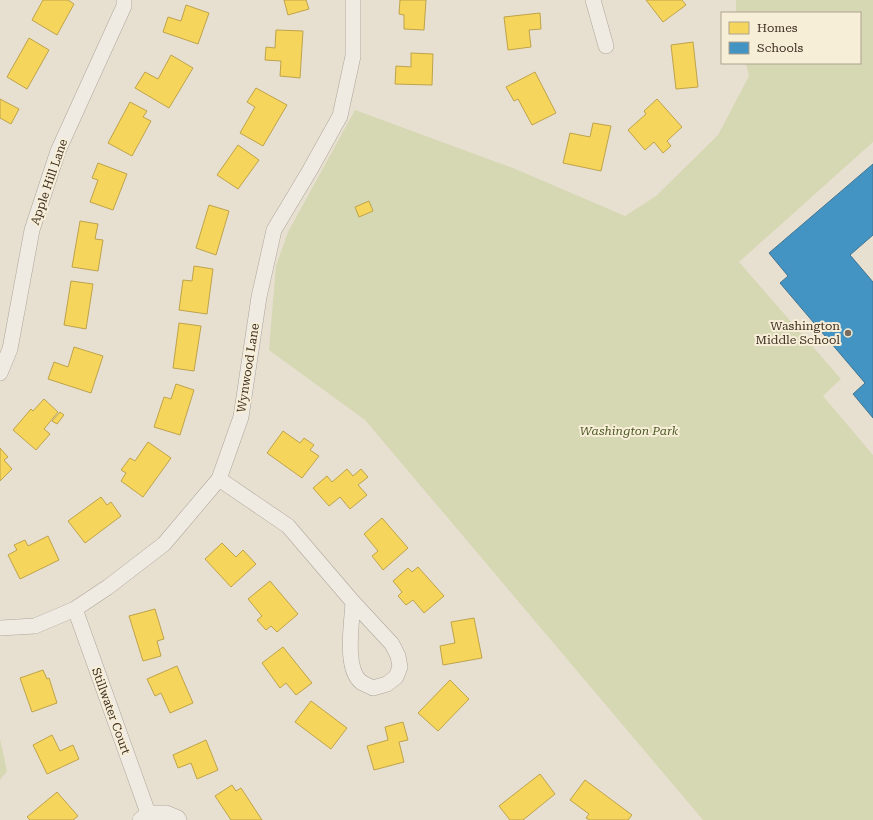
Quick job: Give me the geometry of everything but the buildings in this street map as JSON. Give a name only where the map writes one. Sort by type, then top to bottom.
[{"type":"street","name":"Apple Hill Lane","points":[[0,373],[10,349],[32,230],[58,151],[124,6],[124,0]]},
{"type":"street","name":"Wynwood Lane","points":[[0,628],[35,626],[75,609],[108,587],[164,544],[219,479],[241,417],[259,297],[274,230],[340,116],[353,56],[353,0]]},
{"type":"street","points":[[593,0],[606,46]]},
{"type":"street","points":[[219,479],[288,526],[353,602],[392,644],[398,656],[400,667],[396,677],[387,684],[373,688],[361,682],[354,671],[350,656],[353,602]]},
{"type":"street","name":"Stillwater Court","points":[[75,609],[144,817],[166,813],[178,818],[179,820]]},
{"type":"green space","name":"Washington Park","points":[[736,0],[873,0],[873,142],[739,262],[841,379],[823,396],[873,455],[873,820],[703,820],[365,420],[269,350],[276,266],[288,232],[355,110],[513,168],[625,216],[656,196],[718,135],[749,76],[746,64],[861,64],[861,12],[736,12]]},
{"type":"green space","points":[[0,739],[7,771],[0,780]]},
{"type":"place","name":"Washington Middle School","points":[[848,333]]}]
